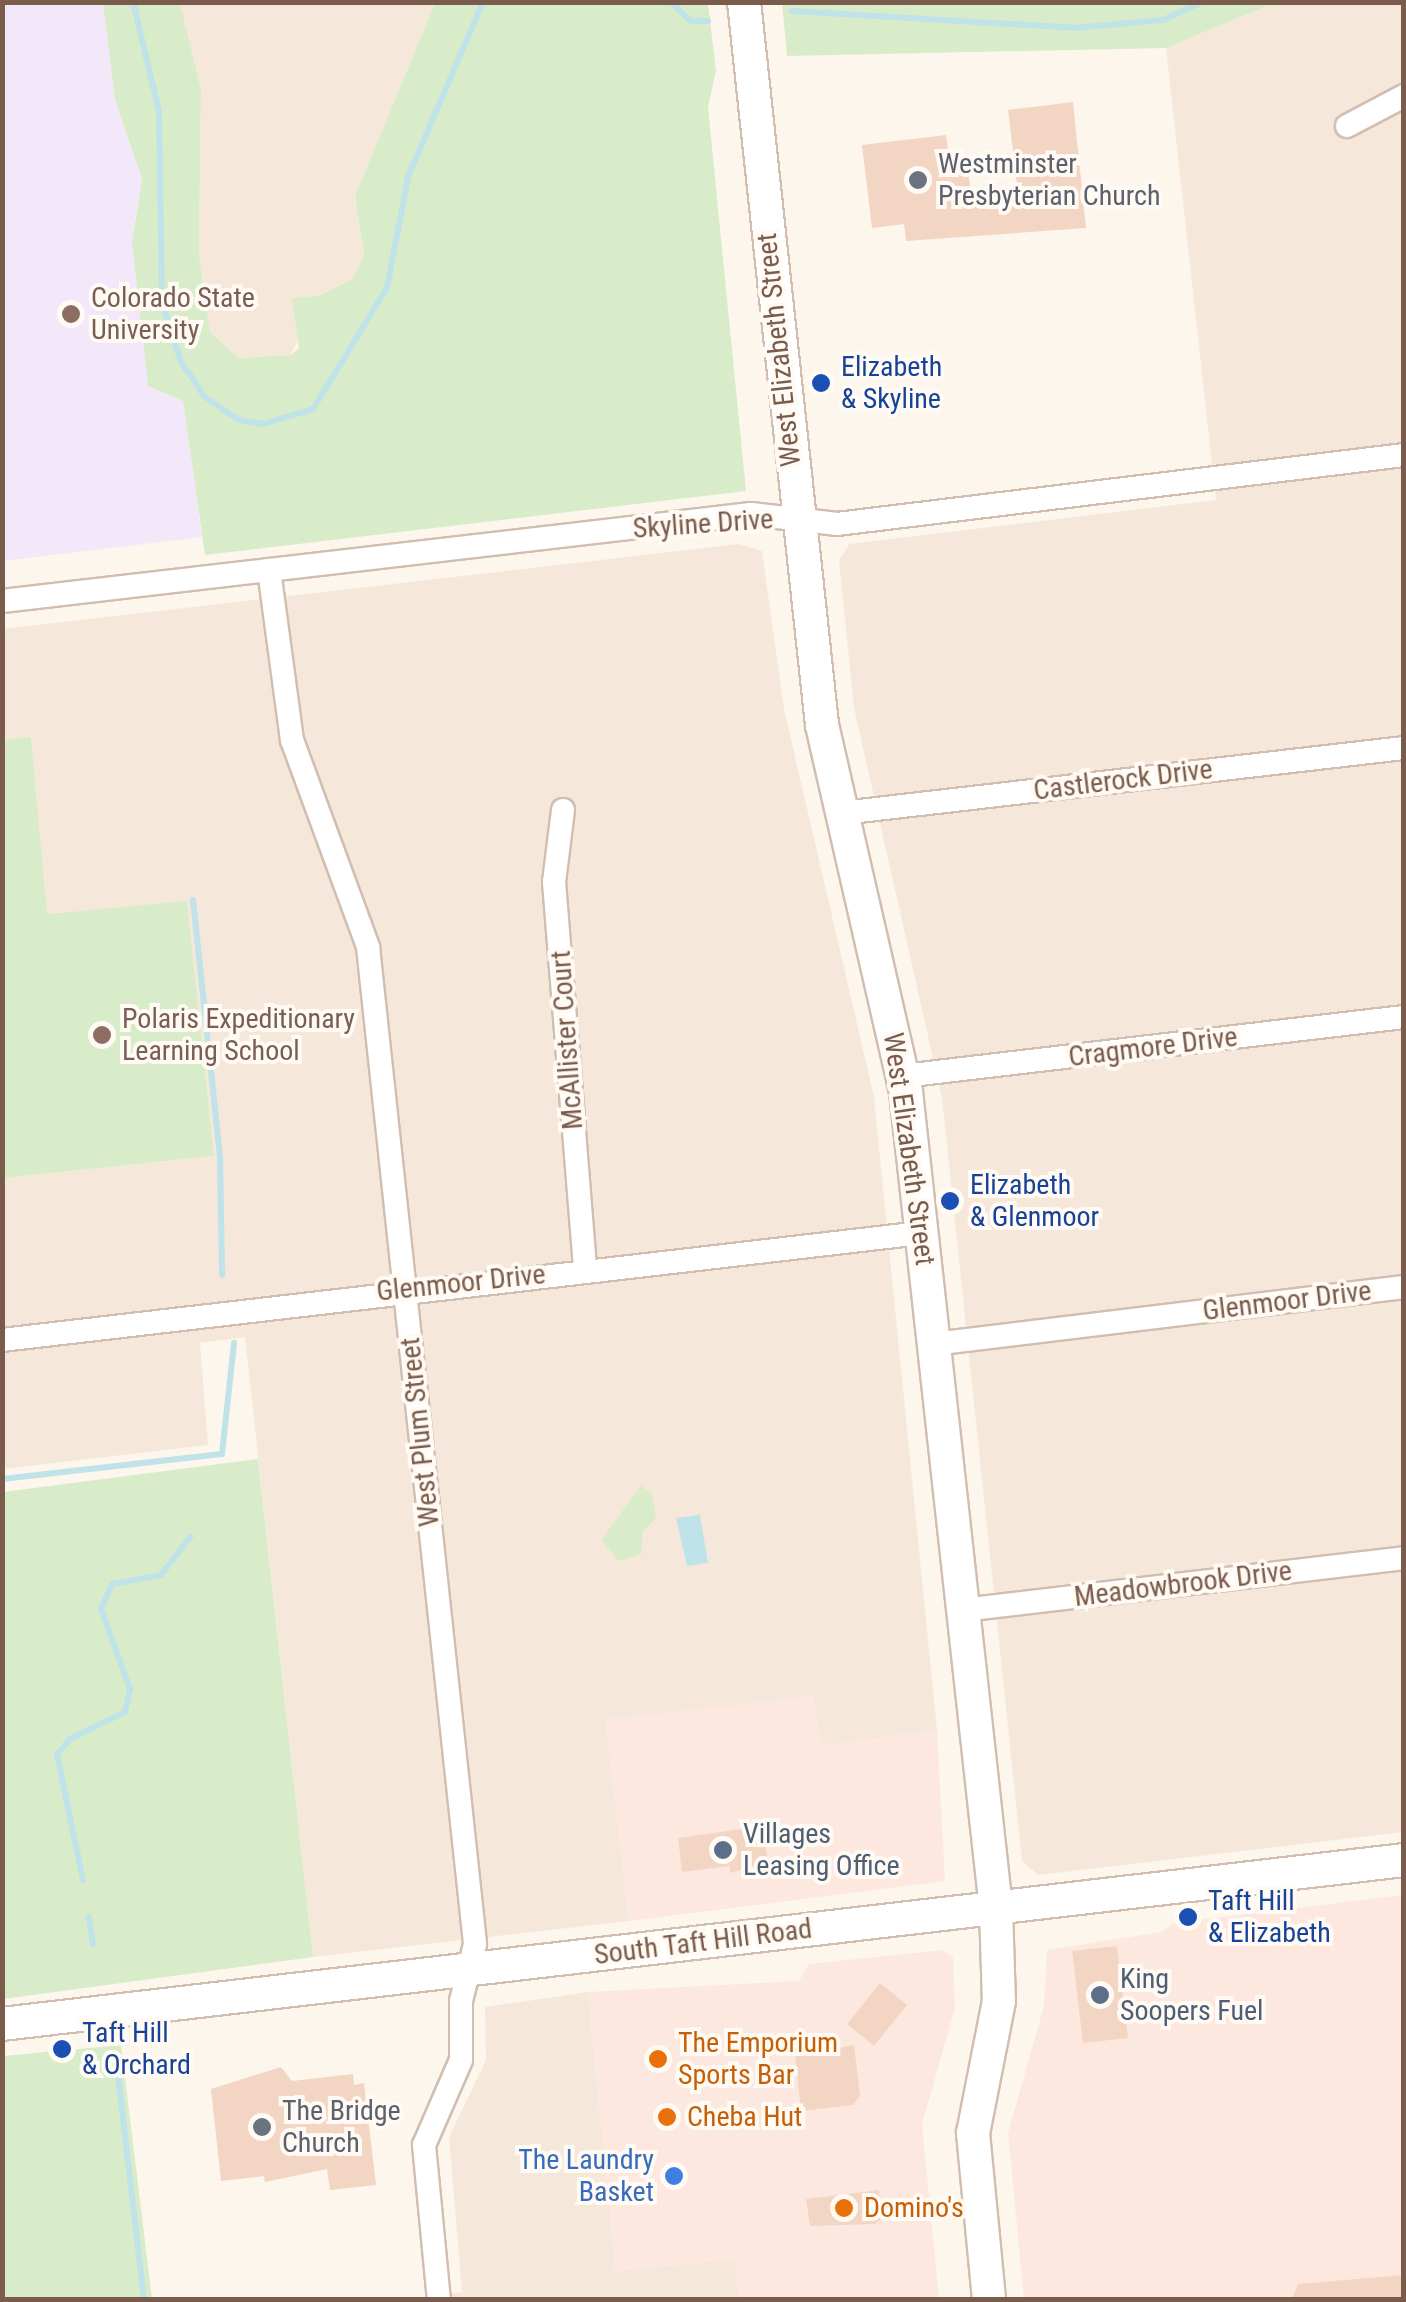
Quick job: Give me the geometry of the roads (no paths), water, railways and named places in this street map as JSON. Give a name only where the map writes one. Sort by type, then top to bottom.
[{"type":"main road","name":"West Elizabeth Street","points":[[744,2],[797,519],[842,813],[903,1076],[996,1908],[999,2002],[974,2133],[989,2300]]},
{"type":"main road","name":"South Taft Hill Road","points":[[2,2024],[1404,1860]]},
{"type":"street","points":[[1346,126],[1404,96]]},
{"type":"street","name":"Skyline Drive","points":[[2,601],[748,515],[838,524],[1404,455]]},
{"type":"street","name":"West Plum Street","points":[[269,570],[292,740],[368,946],[475,1944],[468,1970],[461,2060],[424,2144],[439,2300]]},
{"type":"street","name":"Castlerock Drive","points":[[842,813],[1404,748]]},
{"type":"street","name":"McAllister Court","points":[[564,810],[554,882],[584,1270]]},
{"type":"street","name":"Cragmore Drive","points":[[903,1076],[1404,1017]]},
{"type":"street","name":"Glenmoor Drive","points":[[2,1340],[404,1289],[921,1232]]},
{"type":"street","name":"Glenmoor Drive","points":[[933,1344],[1404,1286]]},
{"type":"street","name":"Meadowbrook Drive","points":[[963,1610],[1404,1558]]},
{"type":"water","points":[[700,1515],[708,1563],[687,1566],[676,1518]]},
{"type":"waterway","points":[[133,2],[159,111],[162,303],[181,362],[205,397],[239,420],[263,424],[313,409],[387,288],[408,177],[483,2]]},
{"type":"waterway","points":[[671,2],[691,21],[708,21]]},
{"type":"waterway","points":[[792,11],[1075,28],[1163,20],[1202,2]]},
{"type":"waterway","points":[[193,900],[220,1156],[222,1275]]},
{"type":"waterway","points":[[2,1479],[222,1454],[234,1343]]},
{"type":"waterway","points":[[83,1880],[57,1755],[70,1739],[125,1712],[130,1689],[101,1609],[112,1584],[161,1575],[190,1537]]},
{"type":"waterway","points":[[89,1917],[93,1945]]},
{"type":"waterway","points":[[116,2058],[144,2300]]},
{"type":"place","name":"Westminster Presbyterian Church","points":[[918,180]]},
{"type":"place","name":"Colorado State University","points":[[71,314]]},
{"type":"place","name":"Elizabeth & Skyline","points":[[821,383]]},
{"type":"place","name":"Polaris Expeditionary Learning School","points":[[102,1035]]},
{"type":"place","name":"Elizabeth & Glenmoor","points":[[950,1201]]},
{"type":"place","name":"Villages Leasing Office","points":[[723,1850]]},
{"type":"place","name":"Taft Hill & Elizabeth","points":[[1188,1917]]},
{"type":"place","name":"King Soopers Fuel","points":[[1100,1995]]},
{"type":"place","name":"Taft Hill & Orchard","points":[[62,2049]]},
{"type":"place","name":"The Emporium Sports Bar","points":[[658,2059]]},
{"type":"place","name":"Cheba Hut","points":[[667,2117]]},
{"type":"place","name":"The Bridge Church","points":[[262,2127]]},
{"type":"place","name":"The Laundry Basket","points":[[674,2176]]},
{"type":"place","name":"Domino's","points":[[844,2208]]}]
